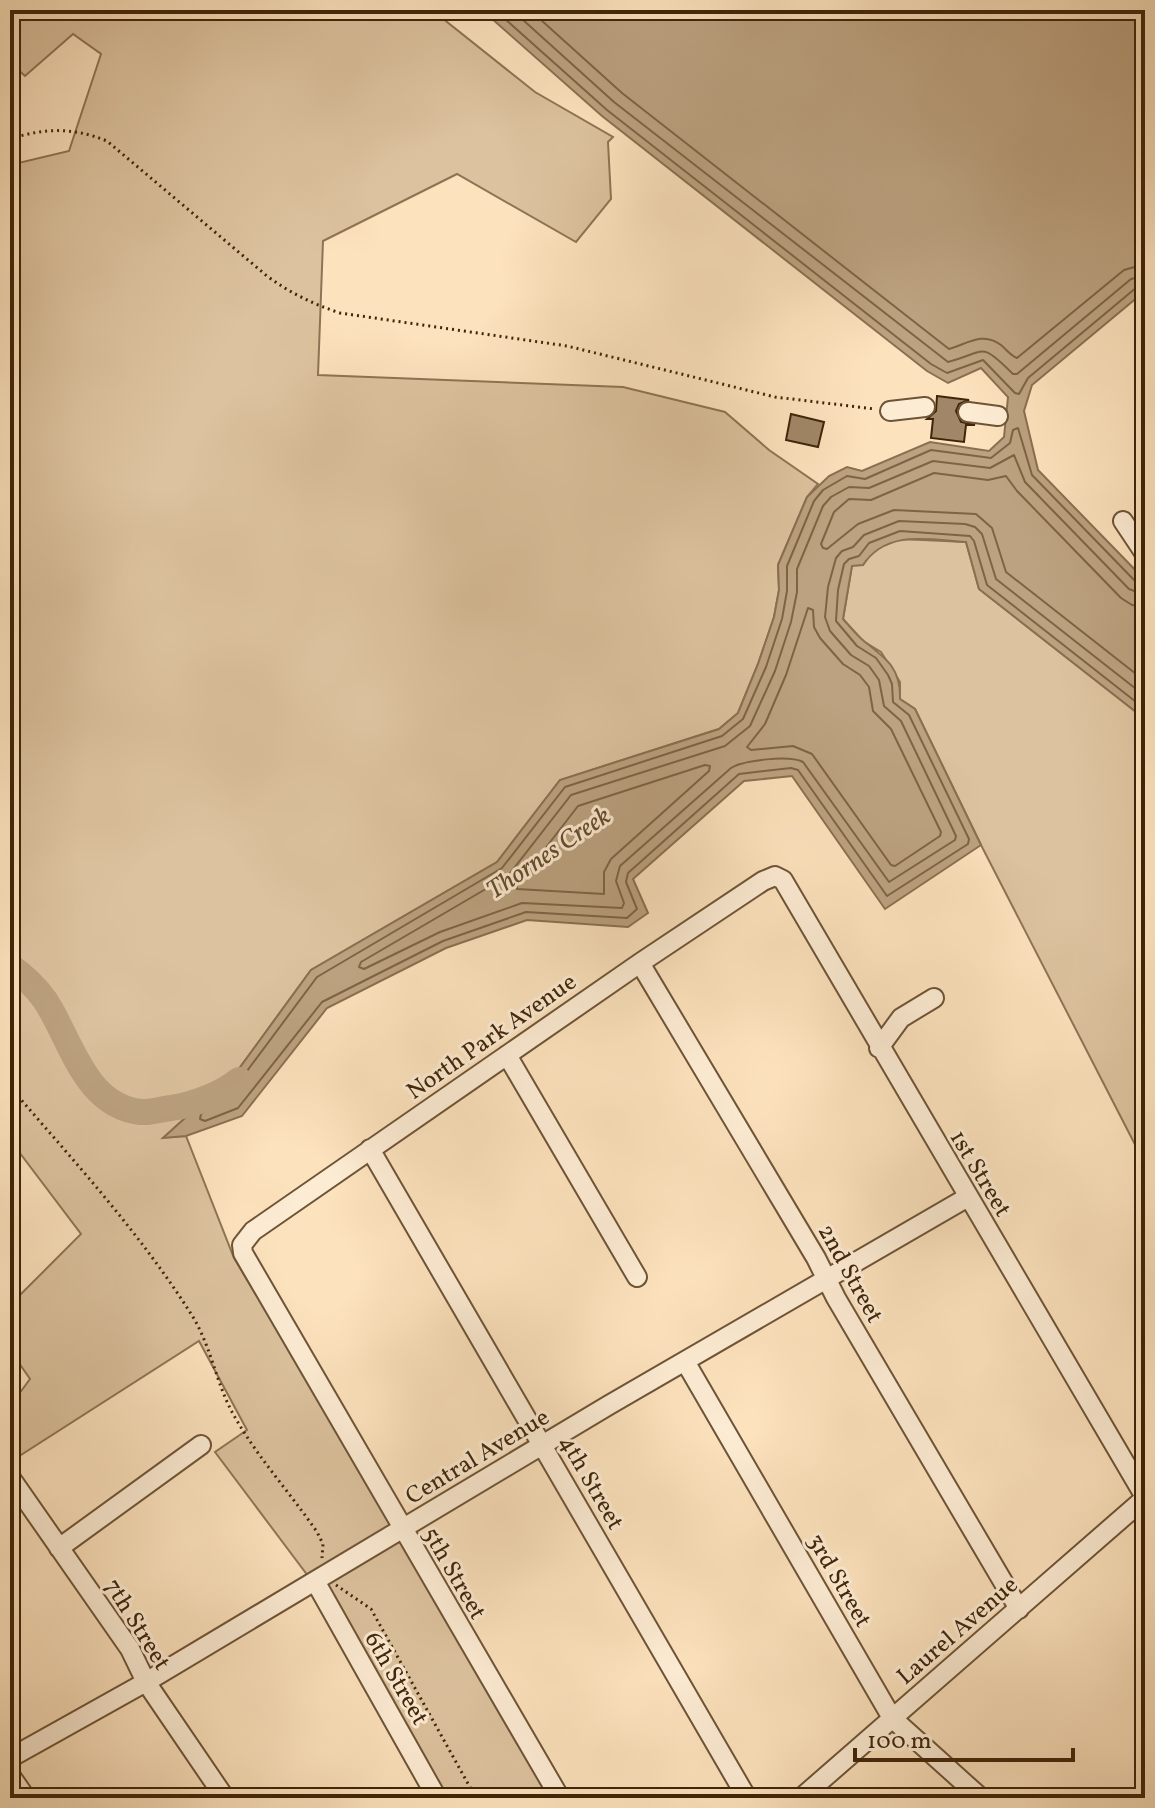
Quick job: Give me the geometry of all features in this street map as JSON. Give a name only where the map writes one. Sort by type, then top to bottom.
[{"type":"street","points":[[890,411],[925,407]]},
{"type":"street","points":[[968,412],[998,416]]},
{"type":"street","points":[[1123,521],[1145,554]]},
{"type":"street","name":"North Park Avenue","points":[[242,1245],[253,1231],[370,1149],[738,896],[775,876]]},
{"type":"street","name":"1st Street","points":[[775,876],[783,880],[1145,1497]]},
{"type":"street","name":"2nd Street","points":[[640,963],[1019,1609]]},
{"type":"street","points":[[879,1048],[901,1018],[934,998]]},
{"type":"street","points":[[507,1055],[637,1277]]},
{"type":"street","name":"4th Street","points":[[370,1149],[747,1798]]},
{"type":"street","name":"Central Avenue","points":[[10,1758],[146,1682],[968,1197]]},
{"type":"street","name":"5th Street","points":[[242,1245],[243,1253],[401,1529],[560,1798]]},
{"type":"street","name":"3rd Street","points":[[686,1363],[892,1718],[981,1798]]},
{"type":"street","points":[[59,1548],[201,1445]]},
{"type":"street","name":"7th Street","points":[[10,1477],[130,1649],[146,1682],[225,1798]]},
{"type":"street","name":"Laurel Avenue","points":[[801,1798],[1145,1497]]},
{"type":"street","name":"6th Street","points":[[323,1576],[437,1798]]},
{"type":"street","points":[[10,1775],[26,1798]]},
{"type":"path","points":[[10,139],[48,129],[88,133],[107,141],[267,276],[311,304],[340,313],[567,346],[775,397],[890,411]]},
{"type":"path","points":[[10,1087],[129,1229],[193,1317],[236,1420],[322,1540],[323,1576],[371,1609],[476,1798]]},
{"type":"shaded area","points":[[10,10],[432,10],[535,92],[613,137],[608,142],[611,199],[576,242],[457,174],[323,241],[318,375],[623,387],[725,412],[769,450],[818,484],[807,497],[778,565],[779,590],[774,617],[738,713],[719,729],[560,780],[497,862],[311,970],[238,1070],[164,1137],[186,1136],[234,1258],[560,1798],[426,1798],[314,1584],[215,1452],[247,1430],[199,1341],[10,1462],[10,1406],[30,1379],[10,1350],[10,1305],[81,1234],[10,1140],[10,165],[69,151],[101,54],[73,34],[25,76],[16,68]]},
{"type":"shaded area","points":[[900,539],[966,542],[979,589],[1145,719],[1145,1164],[981,845],[915,709],[900,699],[900,682],[881,652],[863,641],[843,619],[852,565],[863,565],[873,550]]},
{"type":"water","points":[[482,10],[1145,10],[1145,291],[1032,385],[1024,411],[1038,470],[1145,580],[1145,719],[979,589],[966,542],[909,539],[884,546],[863,565],[852,566],[843,619],[895,672],[900,699],[915,709],[981,845],[885,909],[792,776],[744,781],[633,879],[648,913],[628,927],[527,920],[446,948],[327,1008],[242,1116],[186,1136],[163,1138],[238,1070],[311,970],[497,862],[560,780],[719,729],[738,713],[774,617],[779,590],[778,565],[807,497],[829,476],[847,467],[862,471],[930,442],[989,451],[1004,437],[1008,397],[981,368],[948,383],[927,371],[602,116]]},
{"type":"building","points":[[937,396],[969,400],[959,404],[956,411],[961,422],[975,425],[966,425],[964,442],[931,438],[933,419],[927,419],[936,411]]},
{"type":"building","points":[[791,414],[824,422],[818,447],[786,440]]},
{"type":"waterway","name":"Thornes Creek","points":[[10,966],[45,1000],[92,1084],[122,1107],[141,1112],[180,1107],[216,1094],[239,1080]]}]
